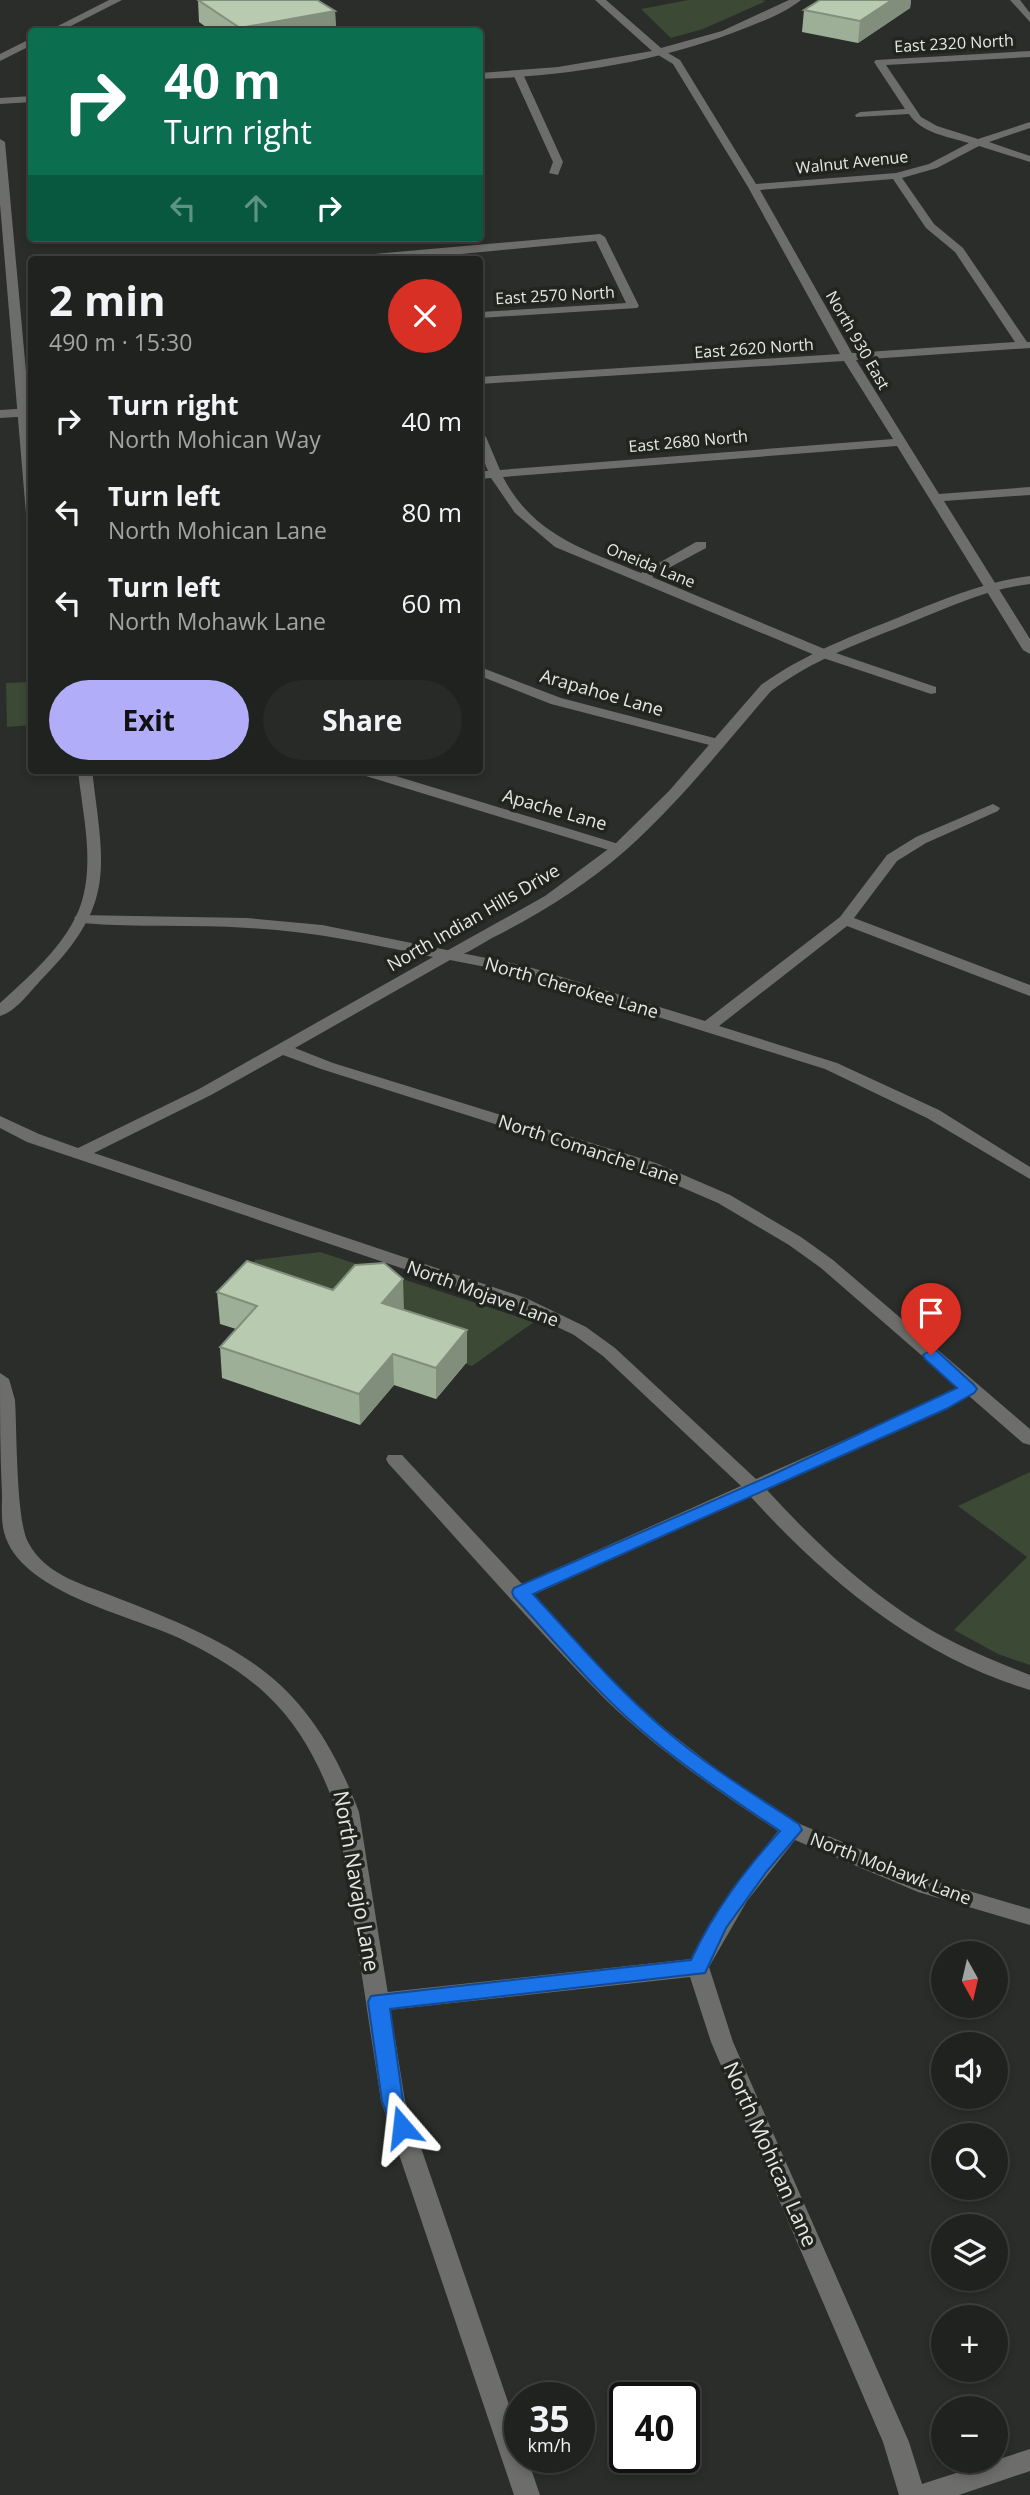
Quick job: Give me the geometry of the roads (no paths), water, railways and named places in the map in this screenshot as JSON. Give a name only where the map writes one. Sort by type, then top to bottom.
[{"type":"street","points":[[58,28],[117,0]]},
{"type":"street","name":"North 930 East","points":[[600,0],[657,51],[677,62],[753,187],[848,357],[1030,650]]},
{"type":"street","points":[[483,76],[558,70],[657,51],[740,27],[796,0]]},
{"type":"street","points":[[1015,0],[1030,19]]},
{"type":"street","points":[[0,58],[28,43]]},
{"type":"street","name":"East 2320 North","points":[[912,111],[879,62],[1030,54]]},
{"type":"street","points":[[518,74],[558,162],[554,173]]},
{"type":"street","points":[[0,100],[28,99]]},
{"type":"street","points":[[860,115],[912,111],[918,119],[933,128],[1030,159]]},
{"type":"street","name":"Walnut Avenue","points":[[753,187],[896,176],[933,166],[977,143],[1030,125]]},
{"type":"street","points":[[0,142],[28,451]]},
{"type":"street","points":[[896,176],[930,226],[959,250],[1027,345]]},
{"type":"street","name":"East 2570 North","points":[[430,256],[600,237],[633,306],[483,315]]},
{"type":"street","name":"East 2620 North","points":[[483,381],[1027,345]]},
{"type":"street","points":[[0,414],[26,413]]},
{"type":"street","name":"East 2680 North","points":[[486,474],[901,442]]},
{"type":"street","name":"Oneida Lane","points":[[483,456],[486,474],[512,504],[544,533],[580,554],[822,653],[931,690]]},
{"type":"street","points":[[935,498],[1030,491]]},
{"type":"street","points":[[642,578],[701,545]]},
{"type":"street","name":"North Indian Hills Drive","points":[[80,1153],[205,1092],[513,920],[585,874],[641,828],[766,688],[822,653],[989,585],[1030,580]]},
{"type":"street","name":"Arapahoe Lane","points":[[483,672],[556,701],[717,743]]},
{"type":"street","points":[[0,1011],[55,957],[82,918],[92,896],[95,863],[85,774]]},
{"type":"street","name":"Apache Lane","points":[[374,774],[617,848]]},
{"type":"street","points":[[709,1026],[845,920],[892,858],[921,841],[993,808]]},
{"type":"street","name":"North Cherokee Lane","points":[[82,918],[125,922],[247,923],[323,930],[520,969],[831,1066],[881,1088],[973,1137],[1030,1174]]},
{"type":"street","points":[[845,920],[1030,991]]},
{"type":"street","name":"North Comanche Lane","points":[[281,1048],[327,1066],[650,1167],[724,1199],[796,1241],[827,1264],[1030,1440]]},
{"type":"street","name":"North Mojave Lane","points":[[0,1121],[33,1138],[520,1302],[551,1315],[580,1331],[609,1352],[754,1489],[794,1531],[860,1590],[931,1639],[982,1664],[1030,1683]]},
{"type":"street","name":"North Navajo Lane","points":[[0,1378],[6,1400],[13,1531],[19,1547],[30,1562],[45,1575],[65,1586],[192,1635],[225,1653],[275,1690],[299,1715],[321,1746],[338,1780],[348,1812],[393,2101],[527,2495]]},
{"type":"street","points":[[521,1592],[940,1405],[968,1389]]},
{"type":"street","name":"North Mohawk Lane","points":[[395,1459],[613,1694],[658,1734],[716,1779],[792,1830],[926,1886],[1030,1917]]},
{"type":"street","points":[[379,2002],[698,1967],[718,1924],[760,1866],[792,1830]]},
{"type":"street","name":"North Mohican Lane","points":[[698,1967],[722,2042],[896,2442],[912,2495]]},
{"type":"street","points":[[924,2495],[1030,2460]]}]
